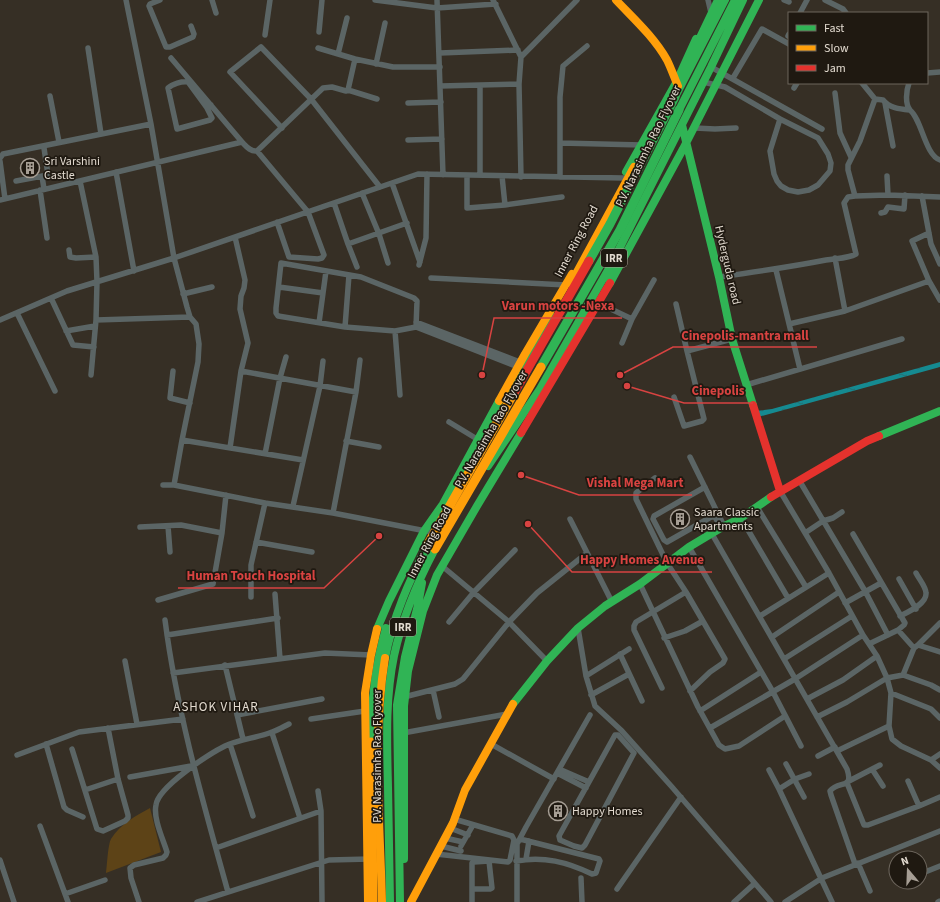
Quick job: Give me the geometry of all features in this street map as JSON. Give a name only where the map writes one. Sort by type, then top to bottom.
[{"type":"main road","points":[[616,0],[654,41],[671,69],[677,85]]},
{"type":"main road","name":"Inner Ring Road","points":[[381,902],[377,741],[379,689],[384,656],[397,606],[428,531],[468,470],[532,346],[677,85],[714,0]]},
{"type":"main road","name":"Inner Ring Road","points":[[710,7],[718,0]]},
{"type":"main road","name":"P.V. Narasimha Rao Flyover","points":[[381,902],[379,706],[386,656],[399,606],[428,544],[610,224],[725,0]]},
{"type":"main road","name":"P.V. Narasimha Rao Flyover","points":[[391,902],[387,740],[388,707],[394,657],[402,625],[414,592],[435,549],[620,230],[735,0]]},
{"type":"main road","name":"Inner Ring Road","points":[[405,902],[400,737],[409,666],[413,646],[427,598],[442,566],[479,502],[546,393],[594,302],[611,265],[744,0]]},
{"type":"main road","points":[[594,302],[686,145],[724,73],[759,0]]},
{"type":"main road","name":"Inner Ring Road","points":[[368,902],[366,859],[365,693],[371,655],[377,630],[389,601],[477,439],[519,365],[587,254],[642,145],[677,85]]},
{"type":"main road","name":"Hyderguda road","points":[[682,125],[719,277],[732,340],[780,491]]},
{"type":"main road","points":[[587,254],[611,265]]},
{"type":"main road","name":"Inner Ring Road","points":[[391,902],[389,740],[391,690],[399,641],[409,609],[423,577],[468,495],[540,389],[594,302]]},
{"type":"main road","points":[[411,902],[450,828],[465,790],[516,699],[547,661],[578,628],[689,547],[722,527],[741,518],[780,491],[867,441],[940,412]]},
{"type":"main road","points":[[468,495],[479,502]]},
{"type":"main road","points":[[374,902],[371,742],[373,684],[385,628],[398,597],[412,572]]},
{"type":"main road","points":[[400,902],[400,737],[397,705],[401,674],[409,636],[418,605],[423,577],[434,582]]},
{"type":"street","points":[[126,0],[151,124],[174,258],[190,317],[196,324],[199,344],[198,362],[174,485]]},
{"type":"street","points":[[160,0],[150,4],[149,6],[166,47],[170,47],[193,37],[194,34],[192,26]]},
{"type":"street","points":[[212,0],[216,13]]},
{"type":"street","points":[[265,35],[270,0]]},
{"type":"street","points":[[318,32],[322,0]]},
{"type":"street","points":[[375,0],[437,8],[495,2],[522,57],[519,84],[521,176]]},
{"type":"street","points":[[437,0],[443,175]]},
{"type":"street","points":[[522,57],[577,0]]},
{"type":"street","points":[[801,12],[807,0]]},
{"type":"street","points":[[825,0],[843,9],[845,12]]},
{"type":"street","points":[[338,54],[347,18]]},
{"type":"street","points":[[376,64],[385,23]]},
{"type":"street","points":[[733,78],[762,29],[788,43]]},
{"type":"street","points":[[560,177],[560,97],[563,66],[587,46]]},
{"type":"street","points":[[282,128],[230,72],[261,47],[310,99],[380,187]]},
{"type":"street","points":[[88,48],[101,134]]},
{"type":"street","points":[[318,48],[355,60],[393,67],[440,67]]},
{"type":"street","points":[[440,53],[518,50]]},
{"type":"street","points":[[171,58],[209,106],[253,152],[257,151],[282,128],[318,91],[328,86],[346,91],[348,90],[377,99]]},
{"type":"street","points":[[348,90],[355,60]]},
{"type":"street","points":[[711,67],[822,129]]},
{"type":"street","points":[[928,73],[940,72]]},
{"type":"street","points":[[191,83],[185,81],[170,85],[168,88],[176,128],[178,130],[210,120],[212,118],[209,106]]},
{"type":"street","points":[[703,82],[725,87],[780,119],[818,138],[828,154],[831,163],[830,171],[818,185],[809,190],[798,192],[788,190],[781,186],[774,174],[770,151],[780,119]]},
{"type":"street","points":[[440,86],[519,84]]},
{"type":"street","points":[[863,84],[875,99],[883,100],[885,103],[898,109],[910,110]]},
{"type":"street","points":[[908,84],[907,107],[916,117],[922,133],[935,157],[940,160]]},
{"type":"street","points":[[480,85],[480,175]]},
{"type":"street","points":[[835,93],[840,133],[851,157]]},
{"type":"street","points":[[50,96],[59,142]]},
{"type":"street","points":[[855,196],[848,165],[860,141],[875,99]]},
{"type":"street","points":[[408,103],[441,102]]},
{"type":"street","points":[[885,103],[893,146]]},
{"type":"street","points":[[151,124],[59,142],[40,148],[3,154],[0,159],[3,199],[242,142]]},
{"type":"street","points":[[695,128],[736,128]]},
{"type":"street","points":[[408,140],[442,139]]},
{"type":"street","points":[[560,143],[642,145]]},
{"type":"street","points":[[16,181],[49,174],[40,148]]},
{"type":"street","points":[[257,151],[308,212],[324,255],[321,259],[289,257],[276,223]]},
{"type":"street","points":[[116,172],[134,271]]},
{"type":"street","points":[[0,320],[68,291],[174,258],[418,174],[625,178]]},
{"type":"street","points":[[392,183],[420,264],[426,238],[428,174]]},
{"type":"street","points":[[467,175],[467,208],[505,205],[562,197]]},
{"type":"street","points":[[42,176],[47,238]]},
{"type":"street","points":[[502,176],[505,205]]},
{"type":"street","points":[[887,176],[888,195]]},
{"type":"street","points":[[80,181],[96,257],[96,323],[91,375]]},
{"type":"street","points":[[362,193],[379,234],[388,263]]},
{"type":"street","points":[[719,277],[776,270],[856,254],[844,203],[848,197],[888,195],[940,197]]},
{"type":"street","points":[[881,213],[885,212],[888,207],[904,209],[904,195]]},
{"type":"street","points":[[922,196],[931,244],[940,264]]},
{"type":"street","points":[[334,203],[357,267]]},
{"type":"street","points":[[276,223],[286,258],[280,263],[276,308],[276,313],[278,316],[345,327],[396,331],[416,324],[519,365]]},
{"type":"street","points":[[348,244],[407,223]]},
{"type":"street","points":[[929,233],[912,241],[940,300]]},
{"type":"street","points":[[230,448],[241,371],[248,343],[240,309],[244,280],[235,237]]},
{"type":"street","points":[[69,250],[70,257],[96,257]]},
{"type":"street","points":[[835,258],[845,311]]},
{"type":"street","points":[[280,263],[349,275],[395,290],[417,300],[416,324]]},
{"type":"street","points":[[776,270],[800,369]]},
{"type":"street","points":[[319,323],[326,271]]},
{"type":"street","points":[[345,327],[349,275]]},
{"type":"street","points":[[431,278],[566,285]]},
{"type":"street","points":[[622,343],[632,318],[654,280]]},
{"type":"street","points":[[789,324],[845,311],[930,281]]},
{"type":"street","points":[[278,286],[323,293]]},
{"type":"street","points":[[183,294],[212,287]]},
{"type":"street","points":[[50,298],[73,345],[94,347]]},
{"type":"street","points":[[594,302],[632,318]]},
{"type":"street","points":[[674,397],[684,426],[702,421],[704,419],[676,304]]},
{"type":"street","points":[[18,313],[55,391]]},
{"type":"street","points":[[66,331],[96,323],[190,317]]},
{"type":"street","points":[[396,331],[400,395]]},
{"type":"street","points":[[746,385],[902,339]]},
{"type":"street","points":[[687,351],[732,340]]},
{"type":"street","points":[[266,454],[280,378],[286,357]]},
{"type":"street","points":[[333,513],[356,392],[360,360]]},
{"type":"street","points":[[293,506],[320,386],[323,361]]},
{"type":"street","points":[[173,371],[170,398],[190,403]]},
{"type":"street","points":[[241,371],[356,392]]},
{"type":"street","points":[[450,422],[477,439]]},
{"type":"street","points":[[182,440],[303,460]]},
{"type":"street","points":[[346,441],[379,447]]},
{"type":"street","points":[[690,457],[722,527]]},
{"type":"street","points":[[655,478],[636,493],[635,497],[667,563],[686,592],[725,659],[723,663],[710,672],[690,692]]},
{"type":"street","points":[[799,480],[865,591],[888,635]]},
{"type":"street","points":[[163,485],[174,485],[265,503],[293,506],[428,531]]},
{"type":"street","points":[[705,487],[654,516],[653,519],[664,540],[667,542],[711,517],[715,517],[722,527]]},
{"type":"street","points":[[780,491],[829,573],[863,635],[877,656],[887,678],[891,693],[890,726],[892,739],[901,746],[931,760],[940,768]]},
{"type":"street","points":[[158,600],[213,584],[222,533],[226,495]]},
{"type":"street","points":[[251,597],[251,566],[265,503]]},
{"type":"street","points":[[757,506],[806,587]]},
{"type":"street","points":[[805,533],[823,521],[833,518],[842,512]]},
{"type":"street","points":[[741,518],[788,598]]},
{"type":"street","points":[[570,519],[612,602]]},
{"type":"street","points":[[140,527],[181,525],[222,533]]},
{"type":"street","points":[[168,526],[170,552]]},
{"type":"street","points":[[712,534],[847,769],[849,775],[848,782],[864,825],[868,825],[940,797]]},
{"type":"street","points":[[853,534],[905,624],[898,630],[869,644]]},
{"type":"street","points":[[256,542],[312,552]]},
{"type":"street","points":[[689,547],[773,692],[802,746]]},
{"type":"street","points":[[449,622],[474,592],[515,550]]},
{"type":"street","points":[[404,697],[455,684],[463,679],[509,622],[537,593],[587,553]]},
{"type":"street","points":[[442,566],[509,622],[547,661]]},
{"type":"street","points":[[760,616],[829,573]]},
{"type":"street","points":[[900,616],[916,608],[926,594],[916,573]]},
{"type":"street","points":[[899,579],[916,608]]},
{"type":"street","points":[[845,603],[881,583]]},
{"type":"street","points":[[640,584],[690,692],[720,745],[725,749],[739,746],[785,716]]},
{"type":"street","points":[[662,688],[634,630],[634,626],[636,622],[686,592]]},
{"type":"street","points":[[772,637],[839,592]]},
{"type":"street","points":[[275,594],[280,659]]},
{"type":"street","points":[[784,659],[852,616]]},
{"type":"street","points":[[167,635],[278,618]]},
{"type":"street","points":[[166,620],[173,673],[193,766],[228,892]]},
{"type":"street","points":[[664,638],[685,631],[703,621]]},
{"type":"street","points":[[903,675],[916,646],[940,623]]},
{"type":"street","points":[[578,628],[586,676],[595,706],[622,731],[771,902]]},
{"type":"street","points":[[898,630],[916,646],[940,652]]},
{"type":"street","points":[[710,728],[795,679],[863,635]]},
{"type":"street","points":[[586,676],[629,649]]},
{"type":"street","points":[[173,673],[325,653],[371,655]]},
{"type":"street","points":[[620,654],[642,701]]},
{"type":"street","points":[[807,699],[844,680],[877,656]]},
{"type":"street","points":[[125,661],[137,724]]},
{"type":"street","points":[[225,665],[243,739]]},
{"type":"street","points":[[700,712],[761,672]]},
{"type":"street","points":[[591,695],[629,674]]},
{"type":"street","points":[[817,717],[847,702],[887,678],[903,675],[931,684],[940,690]]},
{"type":"street","points":[[433,690],[439,717]]},
{"type":"street","points":[[891,693],[930,709],[940,718]]},
{"type":"street","points":[[237,715],[322,699]]},
{"type":"street","points":[[312,720],[365,711]]},
{"type":"street","points":[[400,737],[507,714]]},
{"type":"street","points":[[517,902],[516,861],[519,842],[590,715]]},
{"type":"street","points":[[17,755],[79,732],[183,719]]},
{"type":"street","points":[[139,902],[131,878],[130,868],[134,865],[166,856],[167,852],[156,816],[156,804],[166,787],[193,766],[230,744],[243,739],[272,733],[289,724]]},
{"type":"street","points":[[818,756],[890,726]]},
{"type":"street","points":[[72,749],[96,826],[99,830],[103,831],[126,821],[128,815],[118,779],[108,728]]},
{"type":"street","points":[[272,733],[300,818]]},
{"type":"street","points":[[615,735],[618,735],[634,753],[585,844],[580,848],[560,840],[559,836],[586,788],[615,735]]},
{"type":"street","points":[[46,744],[64,807],[67,810],[83,817]]},
{"type":"street","points":[[230,744],[253,816]]},
{"type":"street","points":[[491,744],[586,788]]},
{"type":"street","points":[[931,760],[940,754]]},
{"type":"street","points":[[786,764],[804,797]]},
{"type":"street","points":[[870,891],[856,864],[830,791],[833,788],[848,782],[880,765]]},
{"type":"street","points":[[130,777],[193,766]]},
{"type":"street","points":[[872,769],[883,786]]},
{"type":"street","points":[[769,770],[822,878],[832,902]]},
{"type":"street","points":[[557,774],[589,782]]},
{"type":"street","points":[[779,789],[795,779],[809,774]]},
{"type":"street","points":[[85,790],[118,779]]},
{"type":"street","points":[[908,781],[919,806]]},
{"type":"street","points":[[318,791],[321,811],[322,902]]},
{"type":"street","points":[[617,889],[680,797]]},
{"type":"street","points":[[216,848],[321,811]]},
{"type":"street","points":[[436,854],[509,862],[514,840],[512,836],[454,819]]},
{"type":"street","points":[[462,846],[473,825]]},
{"type":"street","points":[[40,826],[68,902]]},
{"type":"street","points":[[450,828],[468,835]]},
{"type":"street","points":[[785,902],[822,878],[940,831]]},
{"type":"street","points":[[443,842],[462,846]]},
{"type":"street","points":[[443,842],[462,846]]},
{"type":"street","points":[[516,861],[526,859],[547,860],[569,864],[592,874],[596,873],[600,861],[599,859],[519,842]]},
{"type":"street","points":[[526,859],[528,844]]},
{"type":"street","points":[[197,902],[328,860],[379,858]]},
{"type":"street","points":[[0,860],[14,902]]},
{"type":"street","points":[[472,887],[479,889],[492,888],[489,861],[472,863],[472,887],[472,902]]},
{"type":"street","points":[[928,871],[940,866]]},
{"type":"street","points":[[581,878],[582,902]]},
{"type":"street","points":[[65,894],[105,880]]},
{"type":"street","points":[[734,902],[754,884]]},
{"type":"shaded area","points":[[150,808],[161,852],[106,873],[108,850],[111,839],[119,829],[134,817]]},
{"type":"water","points":[[940,362],[940,367],[758,417],[755,411],[772,409]]},
{"type":"traffic: fast","points":[[696,46],[718,0]]},
{"type":"traffic: fast","points":[[675,97],[725,0]]},
{"type":"traffic: fast","points":[[679,110],[735,0]]},
{"type":"traffic: fast","points":[[488,466],[540,389],[611,265],[711,67],[743,0]]},
{"type":"traffic: fast","points":[[610,283],[683,149],[759,0]]},
{"type":"traffic: fast","points":[[626,172],[676,83],[696,39]]},
{"type":"traffic: fast","points":[[589,261],[610,224],[675,97]]},
{"type":"traffic: fast","points":[[541,367],[620,230],[679,110]]},
{"type":"traffic: fast","points":[[682,125],[719,277],[732,339],[753,405]]},
{"type":"traffic: fast","points":[[509,392],[552,316]]},
{"type":"traffic: fast","points":[[377,629],[389,601],[424,531],[443,504],[499,401]]},
{"type":"traffic: fast","points":[[879,436],[940,411]]},
{"type":"traffic: fast","points":[[404,859],[404,706],[408,671],[423,611],[437,575],[521,433]]},
{"type":"traffic: fast","points":[[513,704],[547,661],[578,628],[605,606],[640,584],[689,547],[724,526],[741,518],[771,497]]},
{"type":"traffic: fast","points":[[385,658],[392,628],[402,600],[428,544]]},
{"type":"traffic: fast","points":[[390,902],[387,738],[391,672],[397,642],[406,615],[416,588],[435,549]]},
{"type":"traffic: fast","points":[[400,902],[397,705],[405,657],[422,583]]},
{"type":"traffic: fast","points":[[371,742],[374,685],[386,628]]},
{"type":"traffic: slow","points":[[616,0],[643,28],[662,52],[678,86]]},
{"type":"traffic: slow","points":[[571,283],[634,167]]},
{"type":"traffic: slow","points":[[499,401],[572,274]]},
{"type":"traffic: slow","points":[[435,549],[541,367]]},
{"type":"traffic: slow","points":[[428,544],[515,391]]},
{"type":"traffic: slow","points":[[368,902],[365,693],[377,629]]},
{"type":"traffic: slow","points":[[382,902],[378,749],[381,688],[385,658]]},
{"type":"traffic: slow","points":[[411,902],[453,823],[465,790],[513,704]]},
{"type":"traffic: slow","points":[[371,742],[373,902]]},
{"type":"traffic: jam","points":[[515,391],[589,261]]},
{"type":"traffic: jam","points":[[521,433],[610,283]]},
{"type":"traffic: jam","points":[[753,405],[780,491]]},
{"type":"traffic: jam","points":[[771,497],[867,441],[879,436]]},
{"type":"place","name":"Sri Varshini Castle","points":[[30,168]]},
{"type":"place","name":"Varun motors -Nexa","points":[[482,375]]},
{"type":"place","name":"Cinepolis-mantra mall","points":[[620,375]]},
{"type":"place","name":"Cinepolis","points":[[627,386]]},
{"type":"place","name":"Vishal Mega Mart","points":[[521,475]]},
{"type":"place","name":"Saara Classic Apartments","points":[[680,519]]},
{"type":"place","name":"Happy Homes Avenue","points":[[528,524]]},
{"type":"place","name":"Human Touch Hospital","points":[[379,536]]},
{"type":"place","name":"Happy Homes","points":[[558,811]]},
{"type":"district","name":"ASHOK VIHAR","points":[[216,706]]}]
